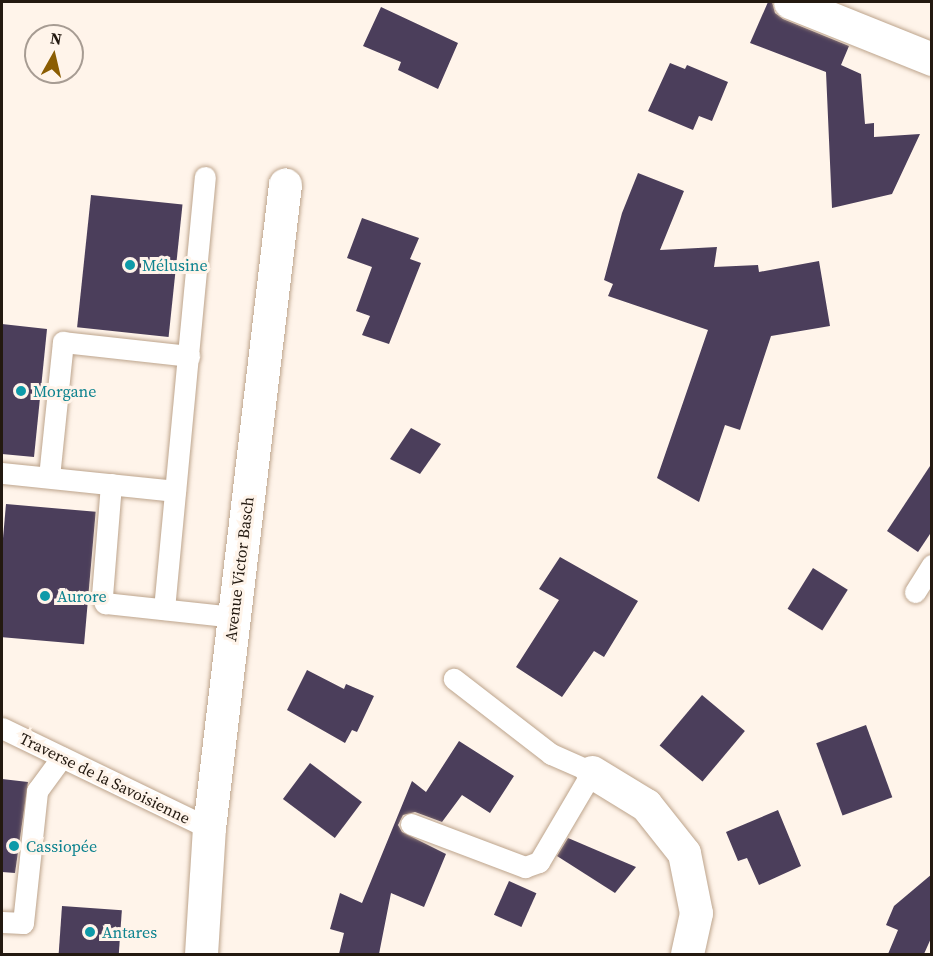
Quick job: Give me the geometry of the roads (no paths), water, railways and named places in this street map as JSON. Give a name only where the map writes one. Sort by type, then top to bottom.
[{"type":"street","points":[[790,2],[932,59]]},
{"type":"street","name":"Avenue Victor Basch","points":[[201,954],[209,828],[285,184]]},
{"type":"street","points":[[592,772],[646,806],[684,853],[696,913],[687,954]]},
{"type":"lane","points":[[164,609],[205,177]]},
{"type":"lane","points":[[49,477],[63,342],[189,356]]},
{"type":"lane","points":[[2,473],[175,491]]},
{"type":"lane","points":[[111,484],[102,596],[105,603],[234,617]]},
{"type":"lane","points":[[915,592],[932,565]]},
{"type":"lane","points":[[411,824],[525,867],[539,862],[592,772],[551,754],[454,679]]},
{"type":"lane","name":"Traverse de la Savoisienne","points":[[2,728],[209,828]]},
{"type":"lane","points":[[2,922],[23,923],[37,791],[62,757]]},
{"type":"place","name":"Mélusine","points":[[130,265]]},
{"type":"place","name":"Morgane","points":[[21,391]]},
{"type":"place","name":"Aurore","points":[[45,596]]},
{"type":"place","name":"Cassiopée","points":[[14,846]]},
{"type":"place","name":"Antares","points":[[90,932]]}]
